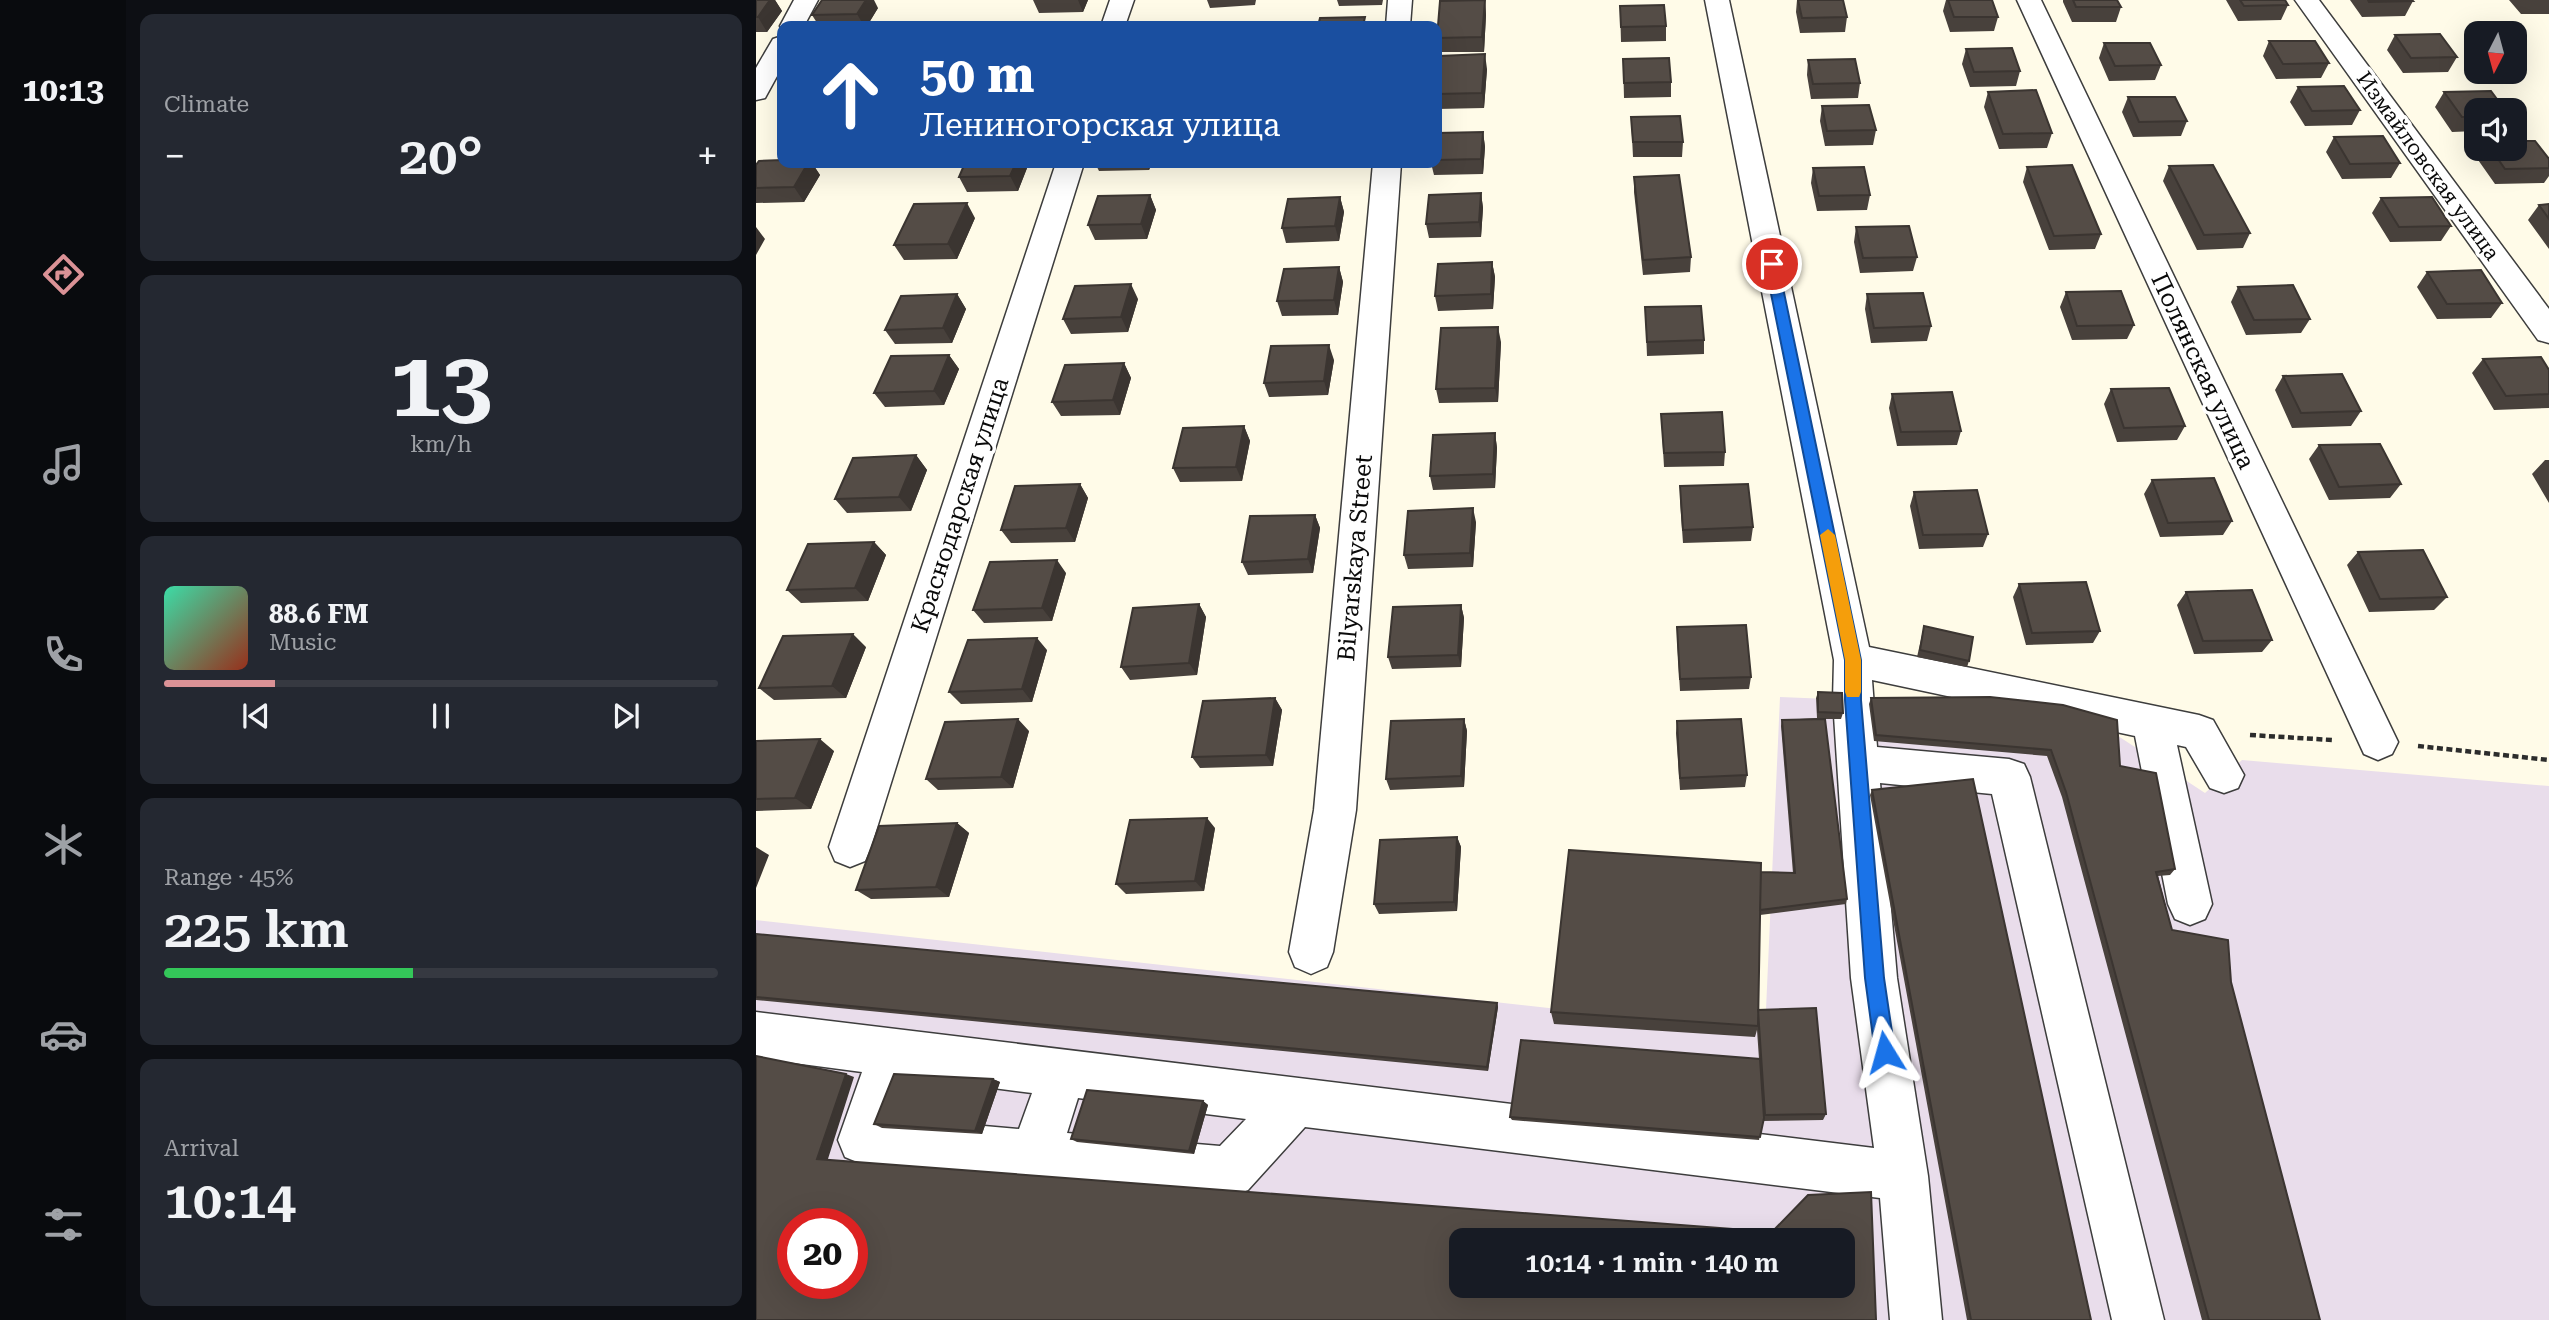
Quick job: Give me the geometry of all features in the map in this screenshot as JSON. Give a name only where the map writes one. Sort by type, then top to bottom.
[{"type":"street","points":[[795,21],[806,0]]},
{"type":"street","points":[[1115,21],[1122,0]]},
{"type":"street","points":[[1398,21],[1400,0]]},
{"type":"street","points":[[1717,0],[1853,660],[1853,700],[1874,978],[1903,1176],[1916,1320]]},
{"type":"street","name":"Полянская улица","points":[[2029,0],[2378,742]]},
{"type":"street","name":"Измайловская улица","points":[[2306,0],[2549,332]]},
{"type":"street","points":[[756,92],[777,53]]},
{"type":"street","name":"Краснодарская улица","points":[[850,847],[1068,168]]},
{"type":"street","name":"Bilyarskaya Street","points":[[1311,952],[1335,810],[1387,168]]},
{"type":"street","points":[[1853,660],[2199,732],[2224,775]]},
{"type":"street","points":[[2152,722],[2190,904]]},
{"type":"street","points":[[1858,763],[2009,777],[2138,1320]]},
{"type":"street","points":[[756,1035],[1903,1176]]},
{"type":"street","points":[[893,1052],[862,1139],[1230,1172],[1295,1102]]},
{"type":"street","points":[[1035,1154],[1063,1073]]},
{"type":"shaded area","points":[[1780,697],[1853,700],[2112,732],[2205,793],[2242,760],[2549,786],[2549,1320],[756,1320],[756,920],[1765,1032]]},
{"type":"building","points":[[756,0],[770,0],[758,17],[756,17]]},
{"type":"building","points":[[822,0],[866,0],[857,14],[812,15]]},
{"type":"building","points":[[1485,0],[1482,37],[1442,38],[1442,21],[1438,21],[1440,1]]},
{"type":"building","points":[[1798,0],[1843,0],[1847,17],[1802,18]]},
{"type":"building","points":[[1948,0],[1992,0],[1998,17],[1954,17]]},
{"type":"building","points":[[2073,0],[2117,0],[2121,7],[2076,7]]},
{"type":"building","points":[[2240,0],[2285,0],[2288,5],[2244,6]]},
{"type":"building","points":[[2368,0],[2412,0],[2413,1],[2369,2]]},
{"type":"building","points":[[1664,5],[1666,26],[1621,27],[1620,6]]},
{"type":"building","points":[[1365,17],[1364,21],[1319,21],[1320,18]]},
{"type":"building","points":[[2440,34],[2457,57],[2411,58],[2395,35]]},
{"type":"building","points":[[2269,41],[2315,41],[2329,63],[2283,64]]},
{"type":"building","points":[[2104,43],[2150,43],[2161,65],[2115,66]]},
{"type":"building","points":[[2012,48],[2020,71],[1974,72],[1966,49]]},
{"type":"building","points":[[1485,54],[1482,93],[1442,94],[1442,56]]},
{"type":"building","points":[[1669,58],[1671,82],[1624,83],[1623,59]]},
{"type":"building","points":[[1855,59],[1860,83],[1813,84],[1808,60]]},
{"type":"building","points":[[2344,86],[2360,110],[2312,111],[2298,87]]},
{"type":"building","points":[[2036,90],[2052,133],[2003,134],[1988,92]]},
{"type":"building","points":[[2491,91],[2496,98],[2464,98],[2462,117],[2444,92]]},
{"type":"building","points":[[2128,97],[2175,97],[2187,121],[2139,122]]},
{"type":"building","points":[[1869,105],[1876,130],[1827,131],[1822,106]]},
{"type":"building","points":[[1680,116],[1683,142],[1633,142],[1631,117]]},
{"type":"building","points":[[1483,132],[1481,159],[1442,160],[1442,133]]},
{"type":"building","points":[[2383,136],[2400,163],[2350,164],[2334,137]]},
{"type":"building","points":[[2527,141],[2535,141],[2549,159],[2549,168],[2505,169],[2499,161],[2527,161]]},
{"type":"building","points":[[777,160],[777,168],[805,168],[794,187],[756,188],[756,165],[759,161]]},
{"type":"building","points":[[2072,165],[2101,234],[2054,236],[2027,167]]},
{"type":"building","points":[[2213,165],[2250,233],[2204,235],[2169,166]]},
{"type":"building","points":[[1864,167],[1870,195],[1819,196],[1813,168]]},
{"type":"building","points":[[963,168],[1014,168],[1010,176],[959,177]]},
{"type":"building","points":[[1679,175],[1691,257],[1643,260],[1634,177]]},
{"type":"building","points":[[1481,193],[1479,222],[1426,224],[1429,195]]},
{"type":"building","points":[[1150,195],[1141,224],[1088,225],[1098,196]]},
{"type":"building","points":[[1340,197],[1335,226],[1282,228],[1288,199]]},
{"type":"building","points":[[2432,197],[2451,226],[2399,227],[2381,198]]},
{"type":"building","points":[[967,203],[948,244],[894,245],[914,204]]},
{"type":"building","points":[[2549,204],[2549,219],[2539,205]]},
{"type":"building","points":[[1909,226],[1917,257],[1863,258],[1856,227]]},
{"type":"building","points":[[1492,262],[1491,294],[1435,296],[1438,264]]},
{"type":"building","points":[[1339,267],[1334,300],[1277,301],[1284,269]]},
{"type":"building","points":[[2481,270],[2502,303],[2447,304],[2427,272]]},
{"type":"building","points":[[1131,284],[1121,317],[1063,319],[1075,286]]},
{"type":"building","points":[[2293,285],[2310,319],[2254,320],[2238,287]]},
{"type":"building","points":[[2121,291],[2134,325],[2077,326],[2066,292]]},
{"type":"building","points":[[1923,293],[1931,326],[1874,328],[1867,294]]},
{"type":"building","points":[[957,294],[943,328],[885,330],[901,296]]},
{"type":"building","points":[[1701,306],[1704,340],[1647,342],[1645,307]]},
{"type":"building","points":[[1498,327],[1495,388],[1436,389],[1441,328]]},
{"type":"building","points":[[1329,345],[1324,381],[1264,383],[1271,346]]},
{"type":"building","points":[[949,355],[934,391],[874,393],[891,356]]},
{"type":"building","points":[[2541,357],[2549,370],[2549,394],[2506,396],[2483,359]]},
{"type":"building","points":[[1124,363],[1113,400],[1052,402],[1065,365]]},
{"type":"building","points":[[2342,374],[2361,411],[2301,413],[2283,376]]},
{"type":"building","points":[[2169,388],[2185,426],[2124,428],[2111,389]]},
{"type":"building","points":[[1952,392],[1961,431],[1901,432],[1892,394]]},
{"type":"building","points":[[1722,412],[1725,452],[1664,453],[1661,414]]},
{"type":"building","points":[[1244,426],[1236,467],[1173,468],[1183,428]]},
{"type":"building","points":[[1495,433],[1493,474],[1430,476],[1433,435]]},
{"type":"building","points":[[2380,444],[2401,484],[2339,487],[2319,445]]},
{"type":"building","points":[[916,455],[899,497],[835,499],[853,458]]},
{"type":"building","points":[[2214,478],[2232,521],[2168,523],[2152,480]]},
{"type":"building","points":[[1080,484],[1066,528],[1001,530],[1015,486]]},
{"type":"building","points":[[1748,484],[1753,527],[1683,530],[1680,486]]},
{"type":"building","points":[[1977,490],[1988,534],[1923,535],[1914,492]]},
{"type":"building","points":[[1473,508],[1470,553],[1404,555],[1408,511]]},
{"type":"building","points":[[1315,515],[1308,559],[1242,562],[1250,516]]},
{"type":"building","points":[[874,542],[855,588],[787,590],[808,544]]},
{"type":"building","points":[[2423,550],[2447,597],[2380,599],[2358,552]]},
{"type":"building","points":[[1057,560],[1042,608],[973,610],[990,562]]},
{"type":"building","points":[[2086,582],[2100,631],[2032,633],[2019,584]]},
{"type":"building","points":[[2252,590],[2272,640],[2203,641],[2186,592]]},
{"type":"building","points":[[1199,604],[1189,663],[1121,667],[1133,608]]},
{"type":"building","points":[[1461,605],[1458,655],[1388,657],[1393,607]]},
{"type":"building","points":[[1746,625],[1751,677],[1680,679],[1677,627]]},
{"type":"building","points":[[1924,626],[1973,637],[1969,661],[1920,650]]},
{"type":"building","points":[[853,634],[832,686],[759,688],[783,636]]},
{"type":"building","points":[[1037,638],[1022,689],[949,692],[968,640]]},
{"type":"building","points":[[1818,692],[1842,693],[1843,713],[1818,712]]},
{"type":"building","points":[[1990,697],[2063,705],[2117,720],[2120,766],[2156,773],[2175,869],[2156,872],[2172,930],[2228,940],[2231,982],[2320,1320],[2209,1320],[2066,792],[2051,750],[1876,735],[1871,698]]},
{"type":"building","points":[[1275,698],[1266,755],[1192,757],[1203,701]]},
{"type":"building","points":[[1018,719],[1001,777],[926,779],[945,722]]},
{"type":"building","points":[[1464,719],[1461,776],[1386,779],[1391,721]]},
{"type":"building","points":[[1741,719],[1747,775],[1680,778],[1677,721]]},
{"type":"building","points":[[1825,719],[1847,899],[1760,910],[1761,872],[1795,873],[1782,720]]},
{"type":"building","points":[[820,739],[795,798],[756,799],[756,741]]},
{"type":"building","points":[[1973,779],[2091,1320],[1971,1320],[1872,790]]},
{"type":"building","points":[[1207,818],[1195,881],[1116,884],[1130,820]]},
{"type":"building","points":[[957,823],[936,887],[856,890],[879,826]]},
{"type":"building","points":[[1457,837],[1454,902],[1374,904],[1380,840]]},
{"type":"building","points":[[1569,850],[1761,863],[1758,1026],[1551,1012]]},
{"type":"building","points":[[756,934],[1497,1003],[1487,1067],[756,997]]},
{"type":"building","points":[[1816,1008],[1826,1114],[1765,1115],[1758,1010]]},
{"type":"building","points":[[1521,1040],[1760,1059],[1764,1118],[1760,1137],[1510,1117]]},
{"type":"building","points":[[756,1056],[846,1074],[817,1159],[1720,1228],[1449,1228],[1449,1298],[1855,1298],[1855,1228],[1776,1228],[1808,1195],[1871,1192],[1876,1320],[756,1320]]},
{"type":"building","points":[[894,1074],[993,1079],[975,1131],[874,1124]]},
{"type":"building","points":[[1087,1090],[1203,1101],[1189,1151],[1071,1139]]},
{"type":"slow traffic","points":[[1828,535],[1853,660],[1853,692]]},
{"type":"route","points":[[1772,264],[1853,660],[1853,700],[1874,978],[1885,1052]]}]
